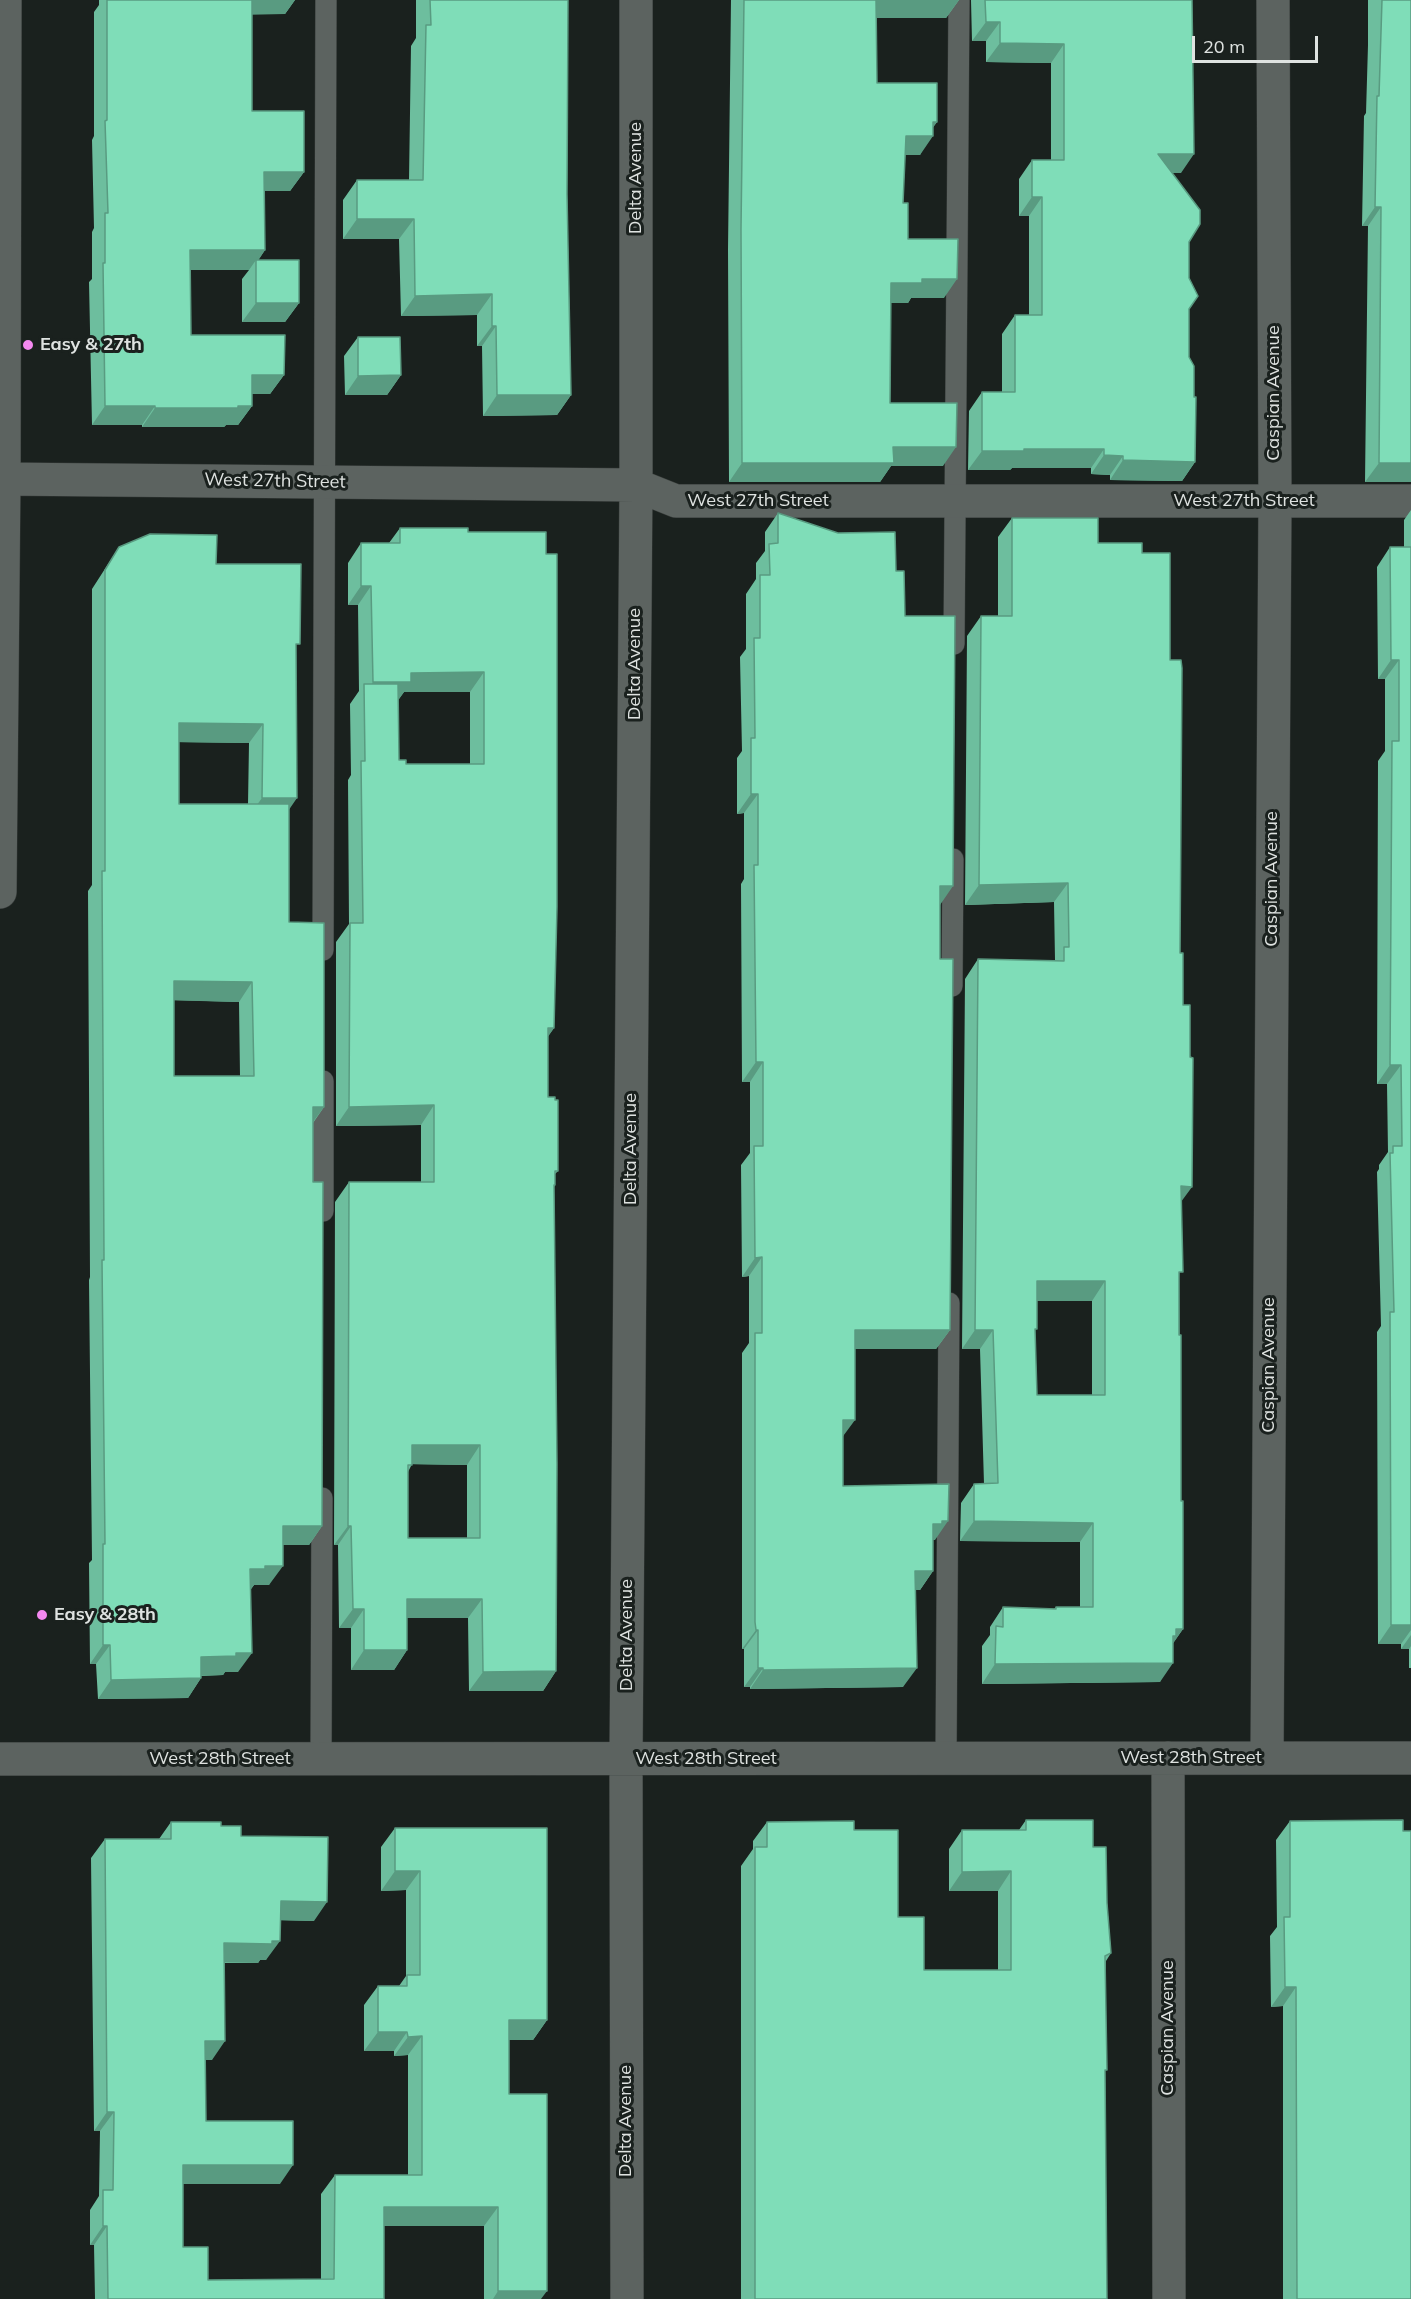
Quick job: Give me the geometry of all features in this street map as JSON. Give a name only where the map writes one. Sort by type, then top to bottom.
[{"type":"street","points":[[0,892],[5,0]]},
{"type":"street","name":"Delta Avenue","points":[[627,2299],[626,1759],[636,484],[636,0]]},
{"type":"street","name":"Caspian Avenue","points":[[1267,1758],[1275,501],[1273,0]]},
{"type":"street","name":"West 27th Street","points":[[2,479],[636,484],[676,501],[1411,501]]},
{"type":"street","name":"Caspian Avenue","points":[[1168,1758],[1169,2299]]},
{"type":"street","name":"West 28th Street","points":[[0,1759],[1411,1758]]},
{"type":"lane","points":[[323,971],[326,0]]},
{"type":"lane","points":[[954,670],[959,0]]},
{"type":"lane","points":[[952,1004],[953,837]]},
{"type":"lane","points":[[323,1066],[323,1234]]},
{"type":"lane","points":[[946,1758],[950,1280]]},
{"type":"lane","points":[[321,1759],[322,1472]]},
{"type":"building","points":[[107,0],[252,0],[252,111],[304,111],[304,172],[264,172],[265,250],[190,250],[191,335],[285,335],[284,375],[252,375],[252,406],[155,408],[155,406],[105,406],[103,263],[105,263],[105,213],[108,213],[105,121],[107,120]]},
{"type":"building","points":[[430,0],[568,0],[567,194],[571,395],[497,395],[496,326],[492,326],[492,294],[415,296],[414,219],[357,219],[357,180],[423,180],[426,25],[431,25]]},
{"type":"building","points":[[744,0],[876,0],[877,83],[937,83],[937,122],[933,122],[933,136],[906,136],[903,203],[908,203],[908,239],[958,239],[957,279],[922,279],[922,283],[891,283],[890,403],[957,403],[956,447],[893,447],[894,463],[742,463],[741,229]]},
{"type":"building","points":[[985,0],[1192,0],[1194,154],[1158,154],[1200,210],[1200,224],[1189,242],[1189,278],[1198,296],[1189,309],[1189,357],[1194,366],[1194,397],[1196,397],[1195,462],[1123,460],[1123,456],[1104,455],[1104,449],[982,451],[982,392],[1015,392],[1015,315],[1042,315],[1042,197],[1032,197],[1032,160],[1064,160],[1064,44],[1000,43],[1000,22],[986,22]]},
{"type":"building","points":[[1382,0],[1411,0],[1411,463],[1379,463],[1381,207],[1375,207]]},
{"type":"building","points":[[256,260],[299,260],[299,303],[256,303]]},
{"type":"building","points":[[358,337],[400,337],[401,375],[358,376]]},
{"type":"building","points":[[778,513],[838,533],[895,532],[896,571],[904,571],[905,616],[955,616],[953,886],[940,886],[940,959],[953,959],[950,1330],[855,1330],[855,1420],[843,1420],[843,1486],[949,1484],[948,1521],[933,1524],[933,1571],[915,1571],[917,1668],[763,1670],[763,1668],[758,1668],[758,1630],[756,1630],[755,1622],[755,1333],[762,1333],[762,1257],[755,1258],[754,1146],[763,1146],[763,1062],[756,1062],[754,865],[758,865],[758,794],[751,794],[751,738],[755,738],[754,638],[760,638],[760,575],[770,575],[769,544],[778,543]]},
{"type":"building","points":[[1012,518],[1098,518],[1098,543],[1142,543],[1142,553],[1170,553],[1170,660],[1181,660],[1182,668],[1180,953],[1183,953],[1183,1005],[1190,1005],[1190,1057],[1193,1058],[1192,1187],[1181,1186],[1183,1272],[1179,1272],[1183,1629],[1176,1629],[1176,1636],[1173,1636],[1173,1663],[995,1664],[996,1626],[1003,1627],[1003,1607],[1056,1609],[1056,1607],[1093,1607],[1093,1523],[974,1521],[974,1484],[998,1483],[993,1330],[975,1330],[978,959],[1064,961],[1064,947],[1069,947],[1068,883],[979,885],[981,616],[1012,616]],"holes":[[[1037,1281],[1105,1281],[1105,1395],[1037,1395],[1035,1329],[1037,1329]]]},
{"type":"building","points":[[400,528],[468,528],[468,532],[546,532],[546,554],[557,554],[557,907],[554,1028],[548,1028],[548,1097],[555,1097],[555,1100],[558,1100],[558,1171],[555,1171],[554,1185],[557,1464],[556,1671],[483,1672],[482,1599],[407,1599],[407,1650],[364,1650],[364,1609],[353,1609],[351,1526],[348,1526],[349,1182],[434,1182],[434,1105],[349,1107],[350,923],[363,923],[361,761],[365,761],[364,684],[398,684],[399,760],[406,760],[406,764],[484,764],[484,672],[411,673],[411,682],[373,682],[371,586],[361,586],[361,543],[400,543]],"holes":[[[412,1445],[480,1445],[480,1538],[408,1538],[408,1465],[412,1465]]]},
{"type":"building","points":[[150,534],[217,535],[216,564],[301,564],[300,644],[296,644],[297,798],[262,798],[263,724],[179,723],[179,804],[289,804],[289,922],[324,923],[324,1107],[313,1107],[313,1182],[323,1182],[322,1526],[283,1526],[283,1566],[250,1569],[252,1653],[201,1657],[201,1678],[111,1680],[110,1645],[103,1645],[103,1544],[105,1544],[102,871],[105,871],[105,570],[119,547]],"holes":[[[174,981],[252,982],[254,1076],[174,1076]]]},
{"type":"building","points":[[1390,547],[1411,547],[1411,1625],[1391,1625],[1390,1312],[1394,1312],[1390,1153],[1393,1153],[1393,1146],[1402,1146],[1401,1065],[1390,1065],[1392,741],[1399,741],[1399,660],[1391,660]]},
{"type":"building","points":[[1026,1820],[1093,1820],[1093,1847],[1106,1847],[1111,1953],[1105,1956],[1107,2299],[755,2299],[755,1847],[767,1847],[767,1822],[854,1821],[854,1830],[898,1830],[898,1917],[924,1917],[924,1970],[1011,1970],[1011,1871],[962,1872],[962,1830],[1026,1830]]},
{"type":"building","points":[[1403,1820],[1403,1831],[1411,1831],[1411,2299],[1297,2299],[1296,1987],[1285,1987],[1284,1917],[1290,1917],[1290,1821]]},
{"type":"building","points":[[171,1822],[221,1822],[221,1826],[241,1826],[241,1836],[328,1837],[327,1902],[281,1901],[280,1941],[272,1941],[272,1944],[224,1943],[225,2041],[205,2041],[206,2121],[293,2121],[293,2165],[183,2165],[183,2247],[208,2247],[208,2280],[334,2279],[335,2175],[422,2175],[422,2036],[408,2037],[407,2032],[378,2032],[378,1986],[407,1986],[407,1975],[420,1975],[420,1871],[395,1871],[395,1828],[547,1828],[547,2020],[509,2020],[509,2094],[547,2094],[547,2291],[498,2291],[498,2207],[384,2207],[384,2299],[108,2299],[107,2226],[103,2226],[103,2190],[113,2190],[114,2112],[107,2112],[105,1839],[171,1839]]},
{"type":"place","name":"Easy & 27th","points":[[28,345]]},
{"type":"place","name":"Easy & 28th","points":[[42,1615]]}]
